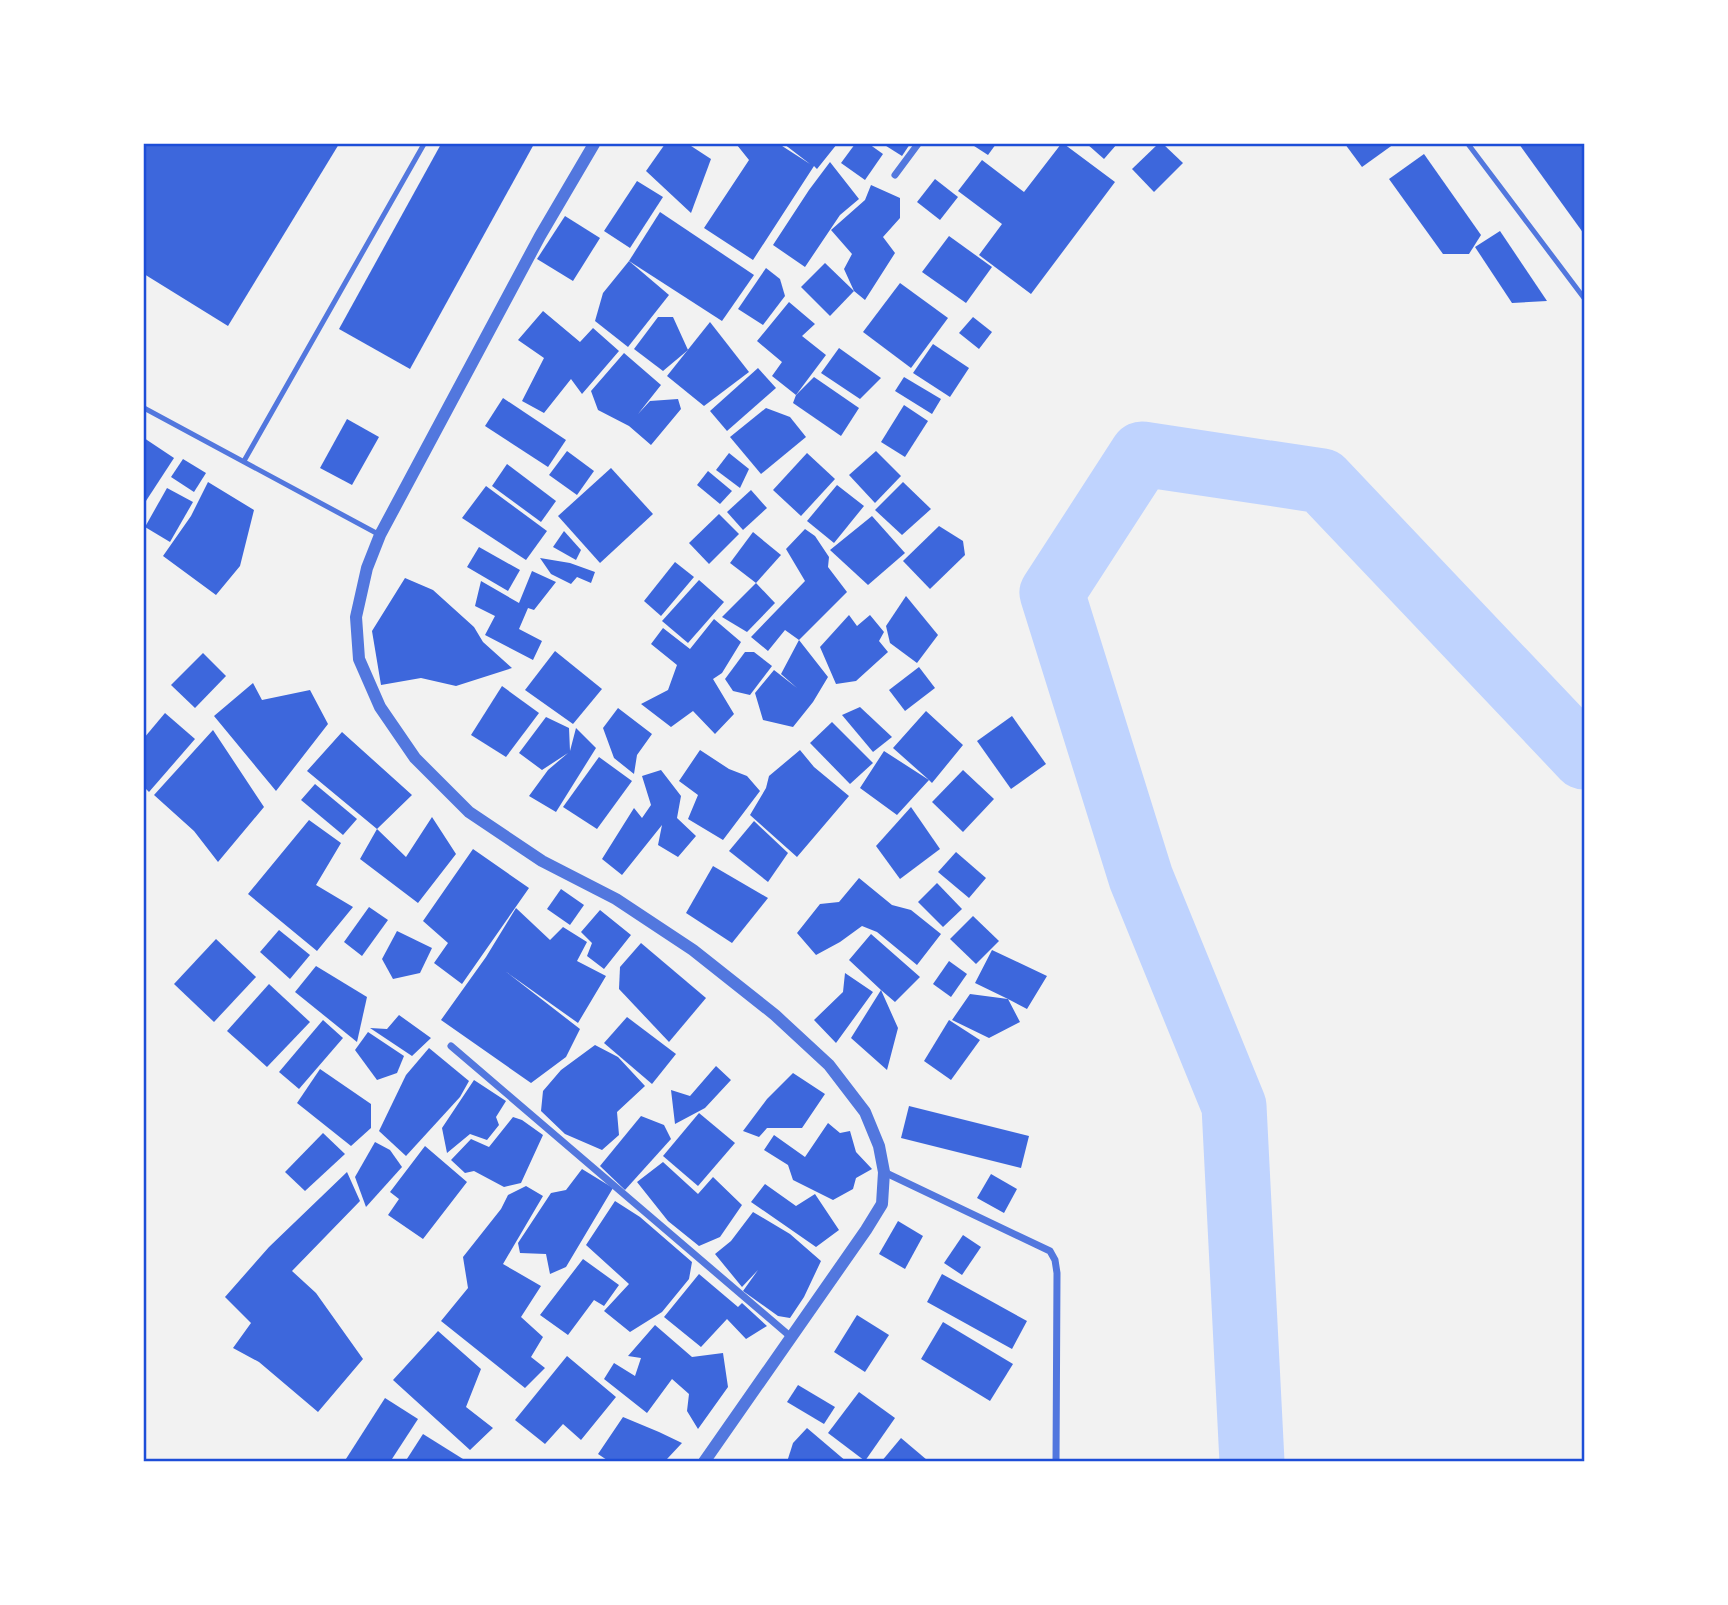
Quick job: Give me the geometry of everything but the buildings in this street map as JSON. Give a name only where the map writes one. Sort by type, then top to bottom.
[{"type":"street","points":[[594,144],[540,236],[380,535],[367,568],[356,617],[359,659],[380,707],[415,758],[469,812],[542,861],[616,899],[682,943],[775,1015],[830,1065],[865,1112],[879,1146],[884,1172],[882,1204],[704,1461]]},
{"type":"street","points":[[895,175],[918,144]]},
{"type":"street","points":[[451,1046],[791,1337]]},
{"type":"street","points":[[884,1172],[1050,1251],[1057,1273],[1056,1461]]},
{"type":"lane","points":[[244,461],[424,144]]},
{"type":"lane","points":[[1468,144],[1584,298]]},
{"type":"lane","points":[[144,408],[380,535]]},
{"type":"waterway","points":[[1252,1462],[1234,1106],[1141,878],[1052,593],[1142,454],[1322,481],[1584,757]]}]
